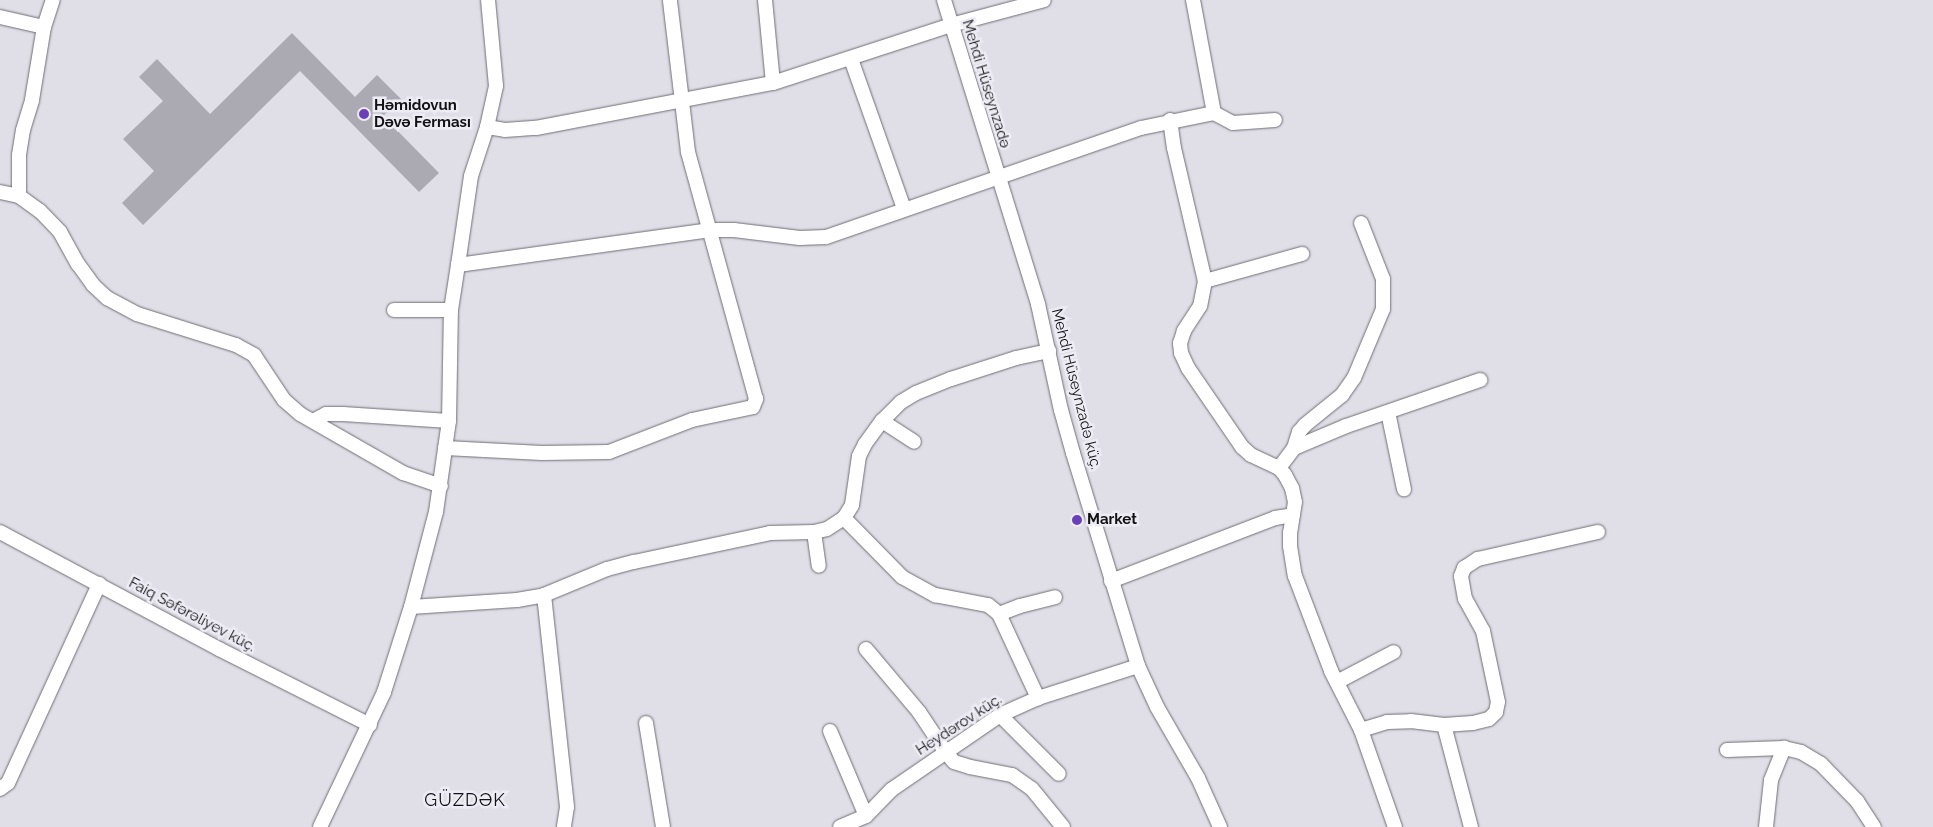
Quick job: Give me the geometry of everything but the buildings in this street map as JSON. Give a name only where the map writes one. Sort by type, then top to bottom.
[{"type":"street","points":[[18,196],[23,130],[32,100],[44,27],[53,0]]},
{"type":"street","points":[[320,827],[370,725],[387,684],[411,607],[441,486],[449,421],[451,310],[471,176],[487,127],[496,86],[488,0]]},
{"type":"street","points":[[445,448],[542,453],[609,452],[692,420],[753,407],[756,400],[711,230],[688,152],[670,0]]},
{"type":"street","points":[[765,0],[773,83]]},
{"type":"street","name":"Mehdi Hüseynzadə","points":[[944,0],[998,176]]},
{"type":"street","points":[[487,127],[505,130],[536,128],[773,83],[951,25],[1044,0]]},
{"type":"street","points":[[1193,0],[1214,113]]},
{"type":"street","points":[[0,18],[44,27]]},
{"type":"street","points":[[851,59],[904,209]]},
{"type":"street","points":[[458,265],[711,230],[734,230],[788,237],[815,238],[840,233],[1119,134],[1170,120],[1214,113],[1233,123],[1275,120]]},
{"type":"street","points":[[1170,120],[1174,148],[1205,281],[1205,293],[1200,306],[1184,331],[1180,343],[1181,353],[1188,368],[1242,447],[1251,455],[1279,468],[1292,488],[1295,502],[1290,539],[1296,576],[1337,682],[1361,730],[1395,827]]},
{"type":"street","name":"Mehdi Hüseynzadə küç.","points":[[998,176],[1038,304],[1061,410],[1138,666],[1157,707],[1198,778],[1220,827]]},
{"type":"street","points":[[0,192],[18,196],[40,211],[60,232],[93,285],[107,298],[137,314],[236,345],[254,355],[284,400],[300,414],[402,473],[441,486]]},
{"type":"street","points":[[1279,468],[1294,448],[1299,432],[1342,395],[1354,378],[1383,309],[1383,278],[1361,223]]},
{"type":"street","points":[[1205,281],[1302,254]]},
{"type":"street","points":[[394,310],[451,310]]},
{"type":"street","points":[[411,607],[517,600],[544,595],[606,569],[661,556],[770,532],[814,532],[826,529],[844,518],[852,505],[859,456],[865,444],[882,421],[901,402],[916,393],[1016,358],[1049,351]]},
{"type":"street","points":[[1294,448],[1388,412],[1480,380]]},
{"type":"street","points":[[1388,412],[1404,489]]},
{"type":"street","points":[[313,421],[326,414],[449,421]]},
{"type":"street","points":[[882,421],[914,442]]},
{"type":"street","points":[[1112,581],[1275,518],[1293,515]]},
{"type":"street","points":[[844,518],[902,577],[935,595],[988,605],[999,614],[1038,698]]},
{"type":"street","name":"Faiq Səfərəliyev küç.","points":[[0,532],[219,649],[370,725]]},
{"type":"street","points":[[814,532],[818,566]]},
{"type":"street","points":[[1361,730],[1387,722],[1411,721],[1444,725],[1474,723],[1489,719],[1496,712],[1498,702],[1483,631],[1465,599],[1461,576],[1464,568],[1478,560],[1598,532]]},
{"type":"street","points":[[0,789],[8,783],[99,584]]},
{"type":"street","points":[[544,595],[565,792],[564,827]]},
{"type":"street","points":[[999,614],[1020,606],[1055,597]]},
{"type":"street","points":[[866,649],[919,712],[954,762],[1012,775],[1032,789],[1064,827]]},
{"type":"street","points":[[1337,682],[1394,652]]},
{"type":"street","name":"Heydərov küç.","points":[[840,827],[866,816],[891,790],[945,751],[1000,715],[1038,698],[1138,666]]},
{"type":"street","points":[[1000,715],[1059,774]]},
{"type":"street","points":[[646,723],[663,827]]},
{"type":"street","points":[[1444,725],[1471,827]]},
{"type":"street","points":[[830,731],[866,816]]},
{"type":"street","points":[[1727,750],[1784,748],[1801,752],[1821,764],[1857,801],[1874,827]]},
{"type":"street","points":[[1766,827],[1771,780],[1784,748]]},
{"type":"place","name":"Həmidovun Dəvə Ferması","points":[[364,114]]},
{"type":"place","name":"Market","points":[[1077,520]]},
{"type":"district","name":"GÜZDƏK","points":[[465,800]]}]
